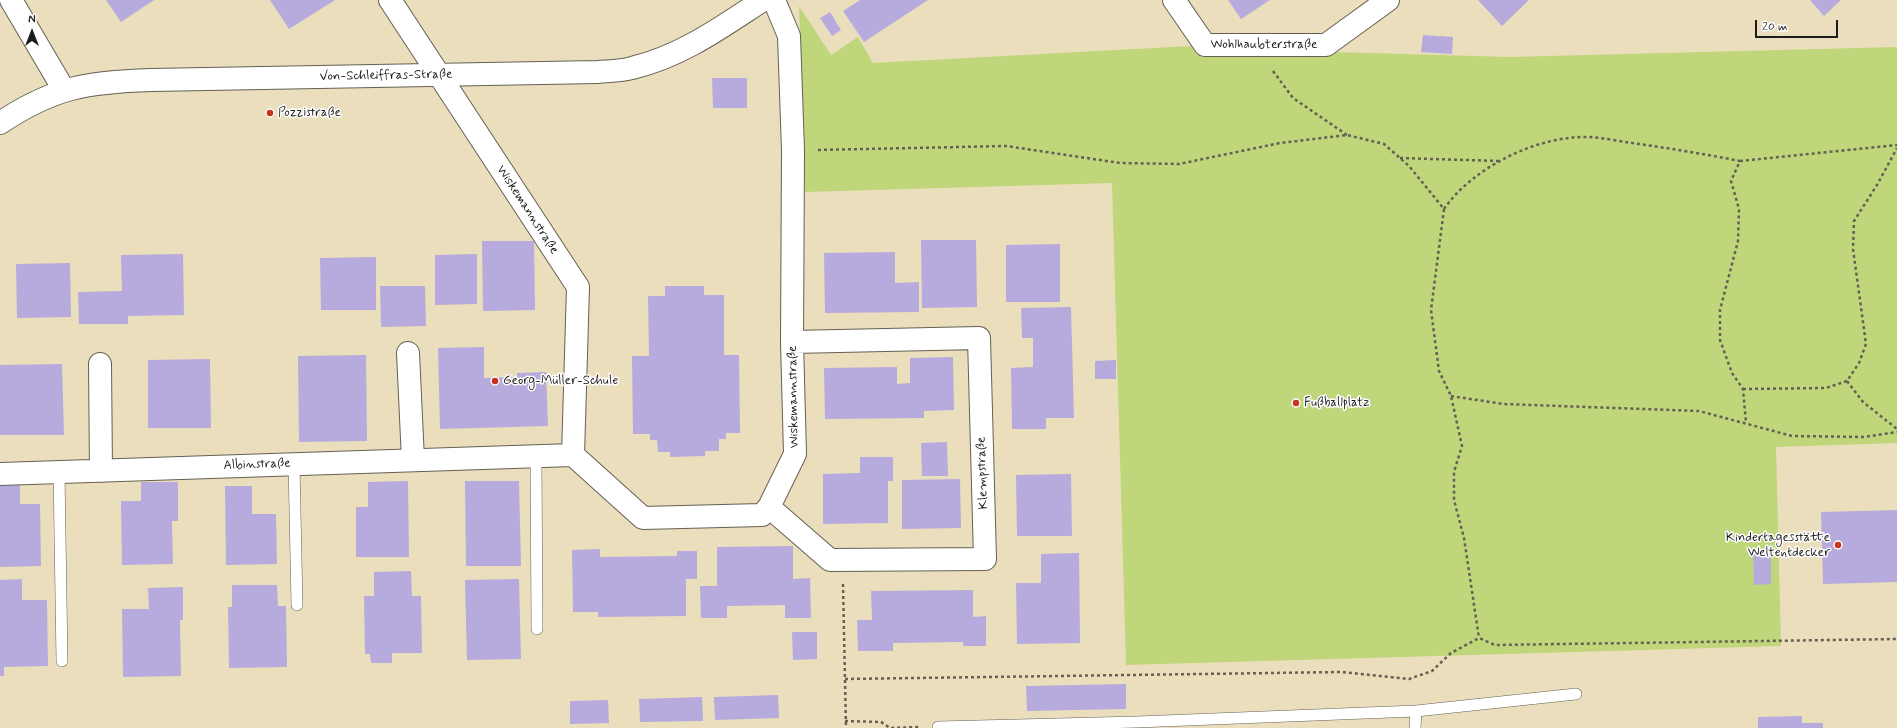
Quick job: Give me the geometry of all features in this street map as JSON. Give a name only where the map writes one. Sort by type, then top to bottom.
[{"type":"street","points":[[11,0],[64,90]]},
{"type":"street","points":[[390,0],[439,76]]},
{"type":"street","name":"Von-Schleiffras-Straße","points":[[0,123],[41,99],[64,90],[92,84],[120,81],[439,76],[598,72],[630,69],[660,60],[683,50],[763,0]]},
{"type":"street","name":"Wiskemannstraße","points":[[769,507],[795,454],[792,342],[793,150],[789,36],[774,0]]},
{"type":"street","name":"Wohlhaubterstraße","points":[[1174,0],[1205,45],[1326,45],[1388,0]]},
{"type":"street","name":"Wiskemannstraße","points":[[439,76],[578,287],[574,455]]},
{"type":"street","name":"Klempstraße","points":[[769,507],[830,560],[985,559],[979,338],[792,342]]},
{"type":"street","points":[[408,353],[413,460]]},
{"type":"street","points":[[100,364],[101,470]]},
{"type":"street","points":[[574,455],[643,518],[762,515],[769,507]]},
{"type":"street","name":"Albinstraße","points":[[0,474],[574,455]]},
{"type":"lane","points":[[536,457],[537,629]]},
{"type":"lane","points":[[294,464],[296,605]]},
{"type":"lane","points":[[59,472],[62,661]]},
{"type":"lane","points":[[938,727],[1135,725],[1416,711],[1576,694]]},
{"type":"lane","points":[[1415,728],[1416,711]]},
{"type":"path","points":[[1293,98],[1348,135],[1384,144],[1409,166],[1444,209]]},
{"type":"path","points":[[793,150],[1006,146],[1120,163],[1180,164],[1280,144],[1348,135]]},
{"type":"path","points":[[1479,638],[1464,538],[1454,500],[1454,472],[1462,446],[1451,396],[1439,371],[1432,310],[1444,209],[1451,199],[1478,174],[1512,154],[1550,142],[1590,137],[1740,160],[1897,145]]},
{"type":"path","points":[[1742,389],[1826,388],[1847,381],[1858,363],[1866,344],[1853,249],[1854,221],[1877,185],[1897,148]]},
{"type":"path","points":[[1400,158],[1500,162]]},
{"type":"path","points":[[1740,160],[1731,181],[1739,209],[1738,241],[1720,310],[1720,340],[1732,373],[1742,389],[1746,424]]},
{"type":"path","points":[[1847,381],[1863,402],[1897,430]]},
{"type":"path","points":[[1451,396],[1503,404],[1699,411],[1792,436],[1864,437],[1897,430]]},
{"type":"path","points":[[843,560],[846,728]]},
{"type":"path","points":[[1479,638],[1495,645],[1897,639]]},
{"type":"path","points":[[845,679],[1342,672],[1409,679],[1432,671],[1451,653],[1479,638]]},
{"type":"path","points":[[846,722],[881,722],[890,728],[938,727]]},
{"type":"green space","points":[[799,6],[831,55],[858,37],[873,63],[1191,46],[1197,55],[1334,52],[1510,57],[1897,47],[1897,443],[1776,447],[1781,646],[1126,665],[1112,183],[805,192]]},
{"type":"building","points":[[106,0],[154,0],[121,22]]},
{"type":"building","points":[[270,0],[335,0],[289,29]]},
{"type":"building","points":[[860,0],[928,0],[864,42],[843,11]]},
{"type":"building","points":[[1228,0],[1270,0],[1241,19]]},
{"type":"building","points":[[1478,0],[1529,0],[1502,26]]},
{"type":"building","points":[[1810,0],[1841,0],[1824,16]]},
{"type":"building","points":[[830,12],[841,30],[832,36],[820,18]]},
{"type":"building","points":[[1423,35],[1453,37],[1452,54],[1421,52]]},
{"type":"building","points":[[712,78],[747,78],[747,108],[713,108]]},
{"type":"building","points":[[921,240],[976,240],[977,307],[922,308]]},
{"type":"building","points":[[482,241],[534,241],[535,310],[483,311]]},
{"type":"building","points":[[1060,244],[1060,302],[1006,302],[1006,245]]},
{"type":"building","points":[[895,252],[895,283],[919,282],[919,312],[825,313],[824,253]]},
{"type":"building","points":[[183,254],[184,315],[128,316],[128,324],[79,324],[78,292],[122,291],[121,255]]},
{"type":"building","points":[[477,254],[477,304],[435,305],[435,255]]},
{"type":"building","points":[[376,257],[376,310],[321,310],[320,258]]},
{"type":"building","points":[[70,263],[71,317],[17,318],[16,264]]},
{"type":"building","points":[[380,286],[425,286],[426,326],[381,327]]},
{"type":"building","points":[[665,286],[704,286],[704,295],[724,295],[724,355],[739,355],[740,433],[726,433],[726,439],[719,439],[719,451],[705,451],[705,456],[670,457],[670,452],[658,452],[657,440],[650,440],[650,434],[633,434],[632,356],[649,356],[648,296],[665,296]]},
{"type":"building","points":[[1071,307],[1074,418],[1046,418],[1046,429],[1012,429],[1011,368],[1033,367],[1033,338],[1022,338],[1021,308]]},
{"type":"building","points":[[484,347],[484,378],[517,377],[517,373],[546,372],[548,426],[440,429],[438,348]]},
{"type":"building","points":[[366,355],[367,441],[299,442],[298,356]]},
{"type":"building","points":[[953,357],[954,410],[924,411],[924,418],[825,419],[824,368],[897,367],[897,384],[910,383],[910,358]]},
{"type":"building","points":[[210,359],[211,428],[148,428],[148,360]]},
{"type":"building","points":[[1116,360],[1116,379],[1095,379],[1095,361]]},
{"type":"building","points":[[62,364],[64,435],[0,435],[0,365]]},
{"type":"building","points":[[947,442],[948,476],[922,476],[921,443]]},
{"type":"building","points":[[860,457],[893,457],[893,481],[888,481],[888,523],[823,524],[823,474],[860,473]]},
{"type":"building","points":[[1071,474],[1072,536],[1017,536],[1016,475]]},
{"type":"building","points":[[960,479],[961,528],[902,529],[902,480]]},
{"type":"building","points":[[408,481],[409,557],[356,557],[356,507],[368,507],[368,482]]},
{"type":"building","points":[[465,481],[519,481],[521,566],[466,566]]},
{"type":"building","points":[[141,482],[178,482],[178,521],[172,521],[173,564],[122,565],[121,501],[141,501]]},
{"type":"building","points":[[0,485],[20,485],[20,504],[40,504],[41,566],[0,567]]},
{"type":"building","points":[[225,486],[252,486],[252,514],[276,514],[277,564],[226,565]]},
{"type":"building","points":[[1897,510],[1897,582],[1823,584],[1821,512]]},
{"type":"building","points":[[793,546],[793,579],[810,578],[811,618],[785,618],[785,605],[727,606],[727,618],[701,618],[700,586],[717,586],[717,547]]},
{"type":"building","points":[[600,549],[600,557],[677,556],[677,551],[697,551],[697,579],[686,579],[686,616],[598,617],[598,612],[573,612],[572,550]]},
{"type":"building","points":[[1771,552],[1771,584],[1754,585],[1753,553]]},
{"type":"building","points":[[1079,553],[1080,643],[1017,644],[1016,583],[1041,583],[1041,554]]},
{"type":"building","points":[[411,571],[412,596],[421,596],[422,653],[392,653],[392,663],[371,663],[370,654],[365,654],[364,596],[374,596],[374,572]]},
{"type":"building","points":[[22,579],[22,600],[47,600],[48,666],[4,667],[4,676],[0,676],[0,580]]},
{"type":"building","points":[[519,579],[521,659],[467,660],[465,580]]},
{"type":"building","points":[[232,585],[277,585],[278,606],[286,606],[287,667],[229,668],[228,607],[232,607]]},
{"type":"building","points":[[183,587],[183,620],[180,620],[181,676],[123,677],[122,609],[149,609],[148,588]]},
{"type":"building","points":[[973,590],[973,617],[986,616],[986,646],[963,646],[963,642],[893,643],[893,651],[858,651],[857,620],[872,620],[871,591]]},
{"type":"building","points":[[792,632],[817,632],[817,659],[793,660]]},
{"type":"building","points":[[1126,684],[1126,709],[1027,711],[1026,686]]},
{"type":"building","points":[[778,695],[779,718],[715,720],[714,697]]},
{"type":"building","points":[[702,697],[703,721],[640,722],[639,699]]},
{"type":"building","points":[[608,700],[609,723],[570,724],[570,701]]},
{"type":"building","points":[[1802,716],[1802,723],[1823,723],[1823,728],[1758,728],[1758,717]]},
{"type":"place","name":"Pozzistraße","points":[[270,113]]},
{"type":"place","name":"Georg-Müller-Schule","points":[[495,381]]},
{"type":"place","name":"Fußballplatz","points":[[1296,403]]},
{"type":"place","name":"Kindertagesstätte Weltentdecker","points":[[1838,545]]}]
